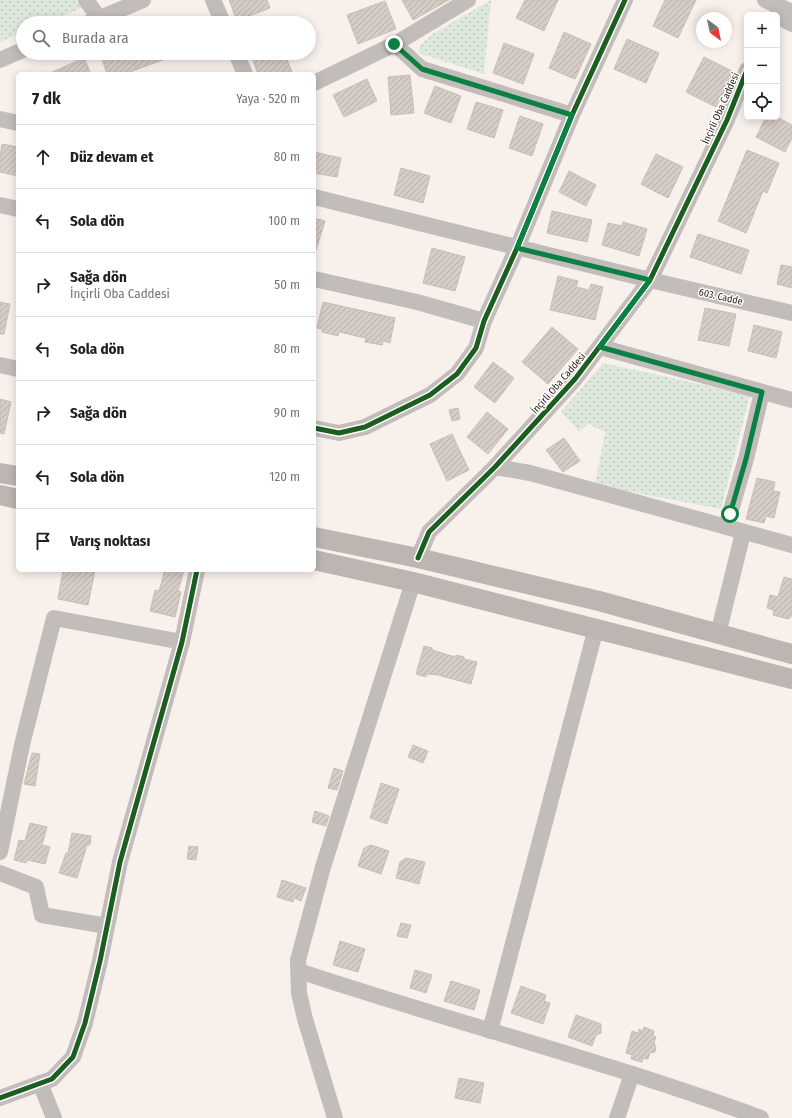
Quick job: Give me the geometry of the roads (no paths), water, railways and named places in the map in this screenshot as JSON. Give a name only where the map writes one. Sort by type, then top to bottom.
[{"type":"main road","points":[[0,473],[16,476]]},
{"type":"main road","points":[[0,495],[16,499]]},
{"type":"main road","points":[[316,537],[418,558],[599,601],[792,654]]},
{"type":"main road","points":[[316,560],[413,582],[792,679]]},
{"type":"street","points":[[86,0],[91,16]]},
{"type":"street","points":[[105,16],[143,0]]},
{"type":"street","points":[[213,0],[220,16]]},
{"type":"street","points":[[316,82],[394,44],[468,0]]},
{"type":"street","points":[[316,428],[339,433],[365,427],[430,395],[457,374],[476,348],[484,321],[517,248],[572,115],[625,0]]},
{"type":"street","points":[[772,9],[792,12]]},
{"type":"street","points":[[772,9],[792,24]]},
{"type":"street","points":[[394,44],[422,69],[572,115]]},
{"type":"street","points":[[0,60],[16,53]]},
{"type":"street","points":[[239,60],[244,72]]},
{"type":"street","name":"İnçirli Oba Caddesi","points":[[418,558],[428,532],[495,467],[575,379],[650,280],[727,120],[744,78]]},
{"type":"street","points":[[0,119],[16,123]]},
{"type":"street","name":"603. Cadde","points":[[316,198],[517,248],[792,313]]},
{"type":"street","points":[[0,205],[16,209]]},
{"type":"street","points":[[316,279],[417,302],[484,321]]},
{"type":"street","points":[[600,347],[792,400]]},
{"type":"street","points":[[0,365],[16,369]]},
{"type":"street","points":[[726,527],[746,459],[762,392]]},
{"type":"street","points":[[495,467],[530,473],[743,533],[792,545]]},
{"type":"street","points":[[718,634],[743,533]]},
{"type":"street","points":[[4,1094],[52,1079],[73,1057],[85,1023],[120,862],[182,642],[197,572]]},
{"type":"street","points":[[335,1118],[305,1019],[299,994],[298,960],[323,867],[413,582]]},
{"type":"street","points":[[0,852],[22,745],[54,618],[182,642]]},
{"type":"street","points":[[490,1031],[596,628]]},
{"type":"street","points":[[0,874],[36,887],[42,915],[107,926]]},
{"type":"street","points":[[299,971],[692,1093],[761,1118]]},
{"type":"street","points":[[617,1118],[632,1074]]},
{"type":"street","points":[[40,1083],[54,1118]]}]
